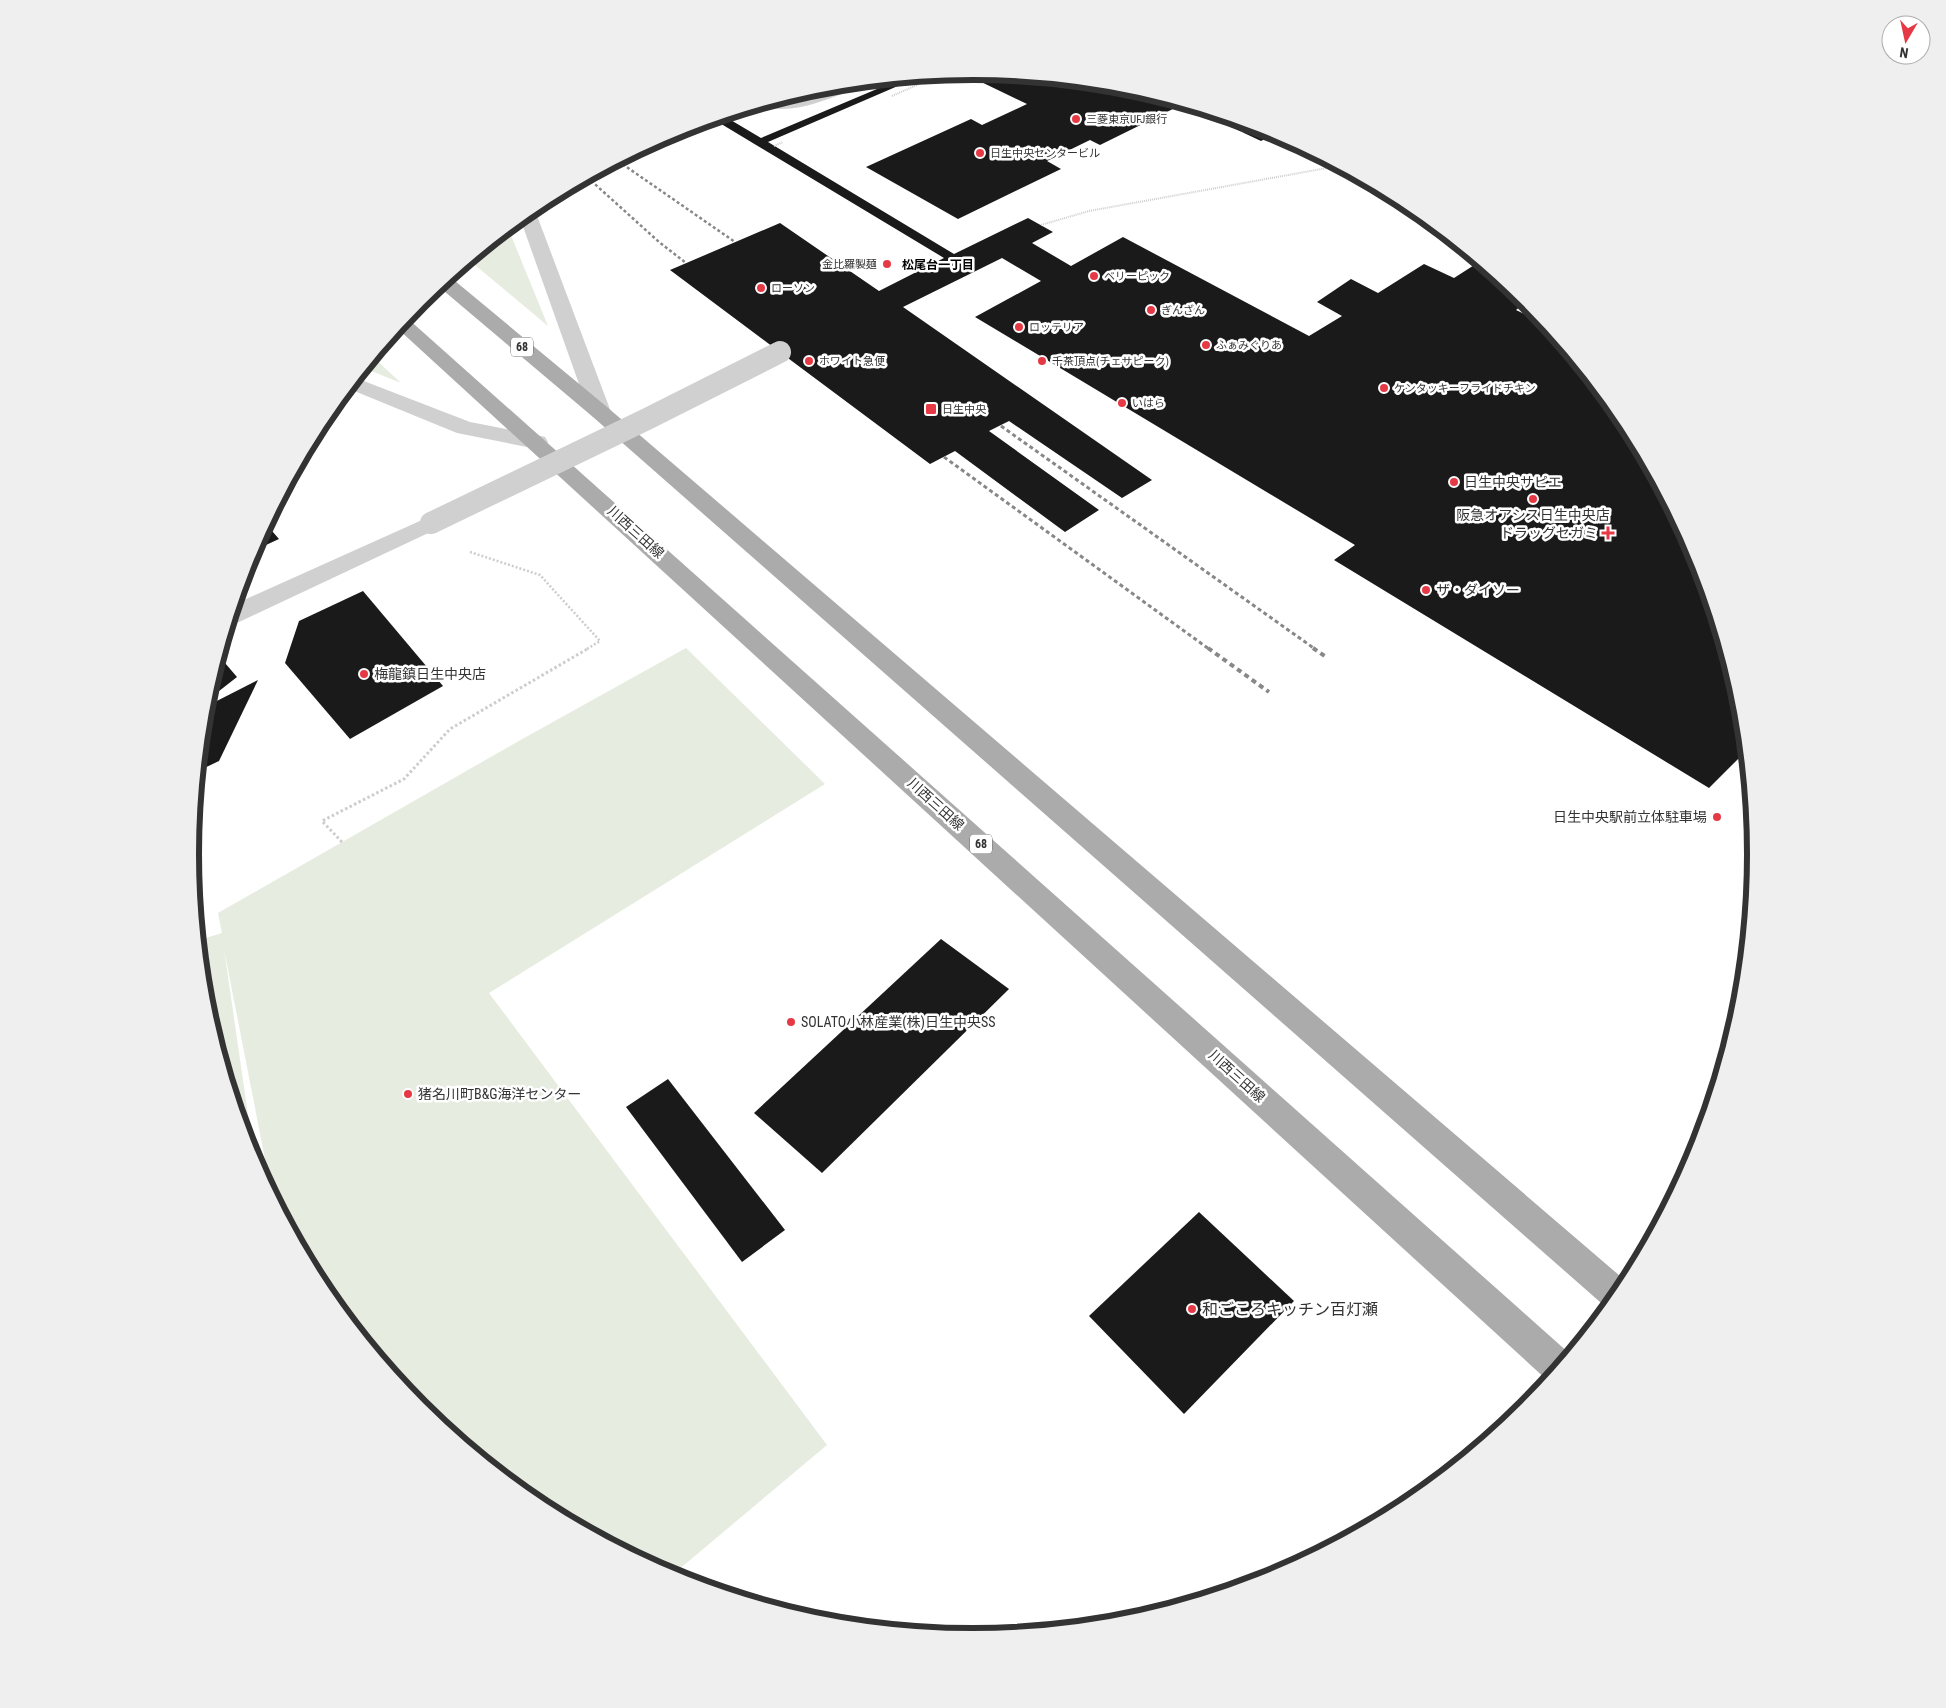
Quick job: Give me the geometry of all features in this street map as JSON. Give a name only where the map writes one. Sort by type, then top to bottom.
[{"type":"main road","name":"68","points":[[449,285],[600,412],[1612,1291]]},
{"type":"main road","name":"川西三田線","points":[[407,327],[1555,1364]]},
{"type":"street","points":[[786,103],[815,99],[827,94]]},
{"type":"street","points":[[530,220],[600,412]]},
{"type":"street","points":[[238,613],[431,523],[647,419],[780,352]]},
{"type":"street","points":[[357,385],[465,428],[537,442]]},
{"type":"path","points":[[1242,132],[1245,130]]},
{"type":"path","points":[[1041,225],[1089,211],[1329,168]]},
{"type":"path","points":[[342,842],[322,822],[404,779],[450,729],[600,641],[540,574],[410,533]]},
{"type":"shaded area","points":[[510,234],[548,326],[473,264]]},
{"type":"shaded area","points":[[377,361],[401,383],[369,370]]},
{"type":"shaded area","name":"猪名川町B&G海洋センター","points":[[686,648],[825,784],[489,993],[827,1445],[679,1570],[631,1548],[543,1498],[463,1436],[391,1364],[329,1284],[303,1241],[267,1170],[224,949],[250,1129],[225,1054],[214,1005],[204,938],[222,933],[218,913]]},
{"type":"building","name":"日生中央センタービル","points":[[978,80],[1074,87],[1124,95],[1177,107],[1100,145],[1090,140],[1047,161],[1061,169],[958,219],[866,167],[971,119],[982,125],[1027,104]]},
{"type":"building","name":"日生中央サピエ","points":[[903,84],[768,142],[954,254],[1028,218],[1053,232],[1032,243],[1071,266],[1123,237],[1309,336],[1342,316],[1317,302],[1351,279],[1378,293],[1424,264],[1454,278],[1474,265],[1520,307],[1516,310],[1528,316],[1555,344],[1617,424],[1643,467],[1667,512],[1688,558],[1706,605],[1721,654],[1732,703],[1740,757],[1709,788],[1334,560],[1355,545],[975,317],[1041,281],[1002,258],[903,307],[1152,480],[1122,498],[1009,421],[989,431],[1099,510],[1065,532],[955,451],[930,464],[670,270],[780,223],[879,291],[944,258],[719,123],[730,119],[761,138],[885,86]]},
{"type":"building","points":[[1229,124],[1267,138],[1261,141],[1227,125]]},
{"type":"building","points":[[271,530],[279,539],[263,546]]},
{"type":"building","name":"梅龍鎮日生中央店","points":[[363,591],[443,686],[350,739],[285,663],[299,621]]},
{"type":"building","points":[[223,661],[237,677],[216,693]]},
{"type":"building","points":[[258,680],[219,761],[205,768],[206,753],[214,702]]},
{"type":"building","points":[[941,939],[1009,989],[822,1173],[754,1113]]},
{"type":"building","points":[[668,1079],[785,1230],[742,1262],[626,1107]]},
{"type":"building","name":"和ごころキッチン百灯瀬","points":[[1199,1212],[1294,1301],[1184,1414],[1089,1316]]},
{"type":"railway","points":[[623,164],[735,242]]},
{"type":"railway","points":[[592,181],[659,242],[686,263]]},
{"type":"railway","points":[[1001,426],[1315,649]]},
{"type":"railway","points":[[944,457],[1209,649]]},
{"type":"railway","points":[[1208,648],[1269,692]]},
{"type":"railway","points":[[1313,648],[1326,657]]},
{"type":"place","name":"三菱東京UFJ銀行","points":[[1076,119]]},
{"type":"place","name":"日生中央センタービル","points":[[980,153]]},
{"type":"place","name":"金比羅製麺","points":[[887,264]]},
{"type":"place","name":"ベリーピック","points":[[1094,276]]},
{"type":"place","name":"ローソン","points":[[761,288]]},
{"type":"place","name":"ぎんざん","points":[[1151,310]]},
{"type":"place","name":"ロッテリア","points":[[1019,327]]},
{"type":"place","name":"ふぁみぐりあ","points":[[1206,345]]},
{"type":"place","name":"ホワイト急便","points":[[809,361]]},
{"type":"place","name":"千茶頂点(チェサピーク)","points":[[1042,361]]},
{"type":"place","name":"ケンタッキーフライドチキン","points":[[1384,388]]},
{"type":"place","name":"いはら","points":[[1122,403]]},
{"type":"place","name":"日生中央","points":[[931,409]]},
{"type":"place","name":"日生中央サピエ","points":[[1454,482]]},
{"type":"place","name":"阪急オアシス日生中央店","points":[[1533,499]]},
{"type":"place","name":"ドラッグセガミ","points":[[1608,533]]},
{"type":"place","name":"ザ・ダイソー","points":[[1426,590]]},
{"type":"place","name":"梅龍鎮日生中央店","points":[[364,674]]},
{"type":"place","name":"日生中央駅前立体駐車場","points":[[1717,817]]},
{"type":"place","name":"SOLATO小林産業(株)日生中央SS","points":[[791,1022]]},
{"type":"place","name":"猪名川町B&G海洋センター","points":[[408,1094]]},
{"type":"place","name":"和ごころキッチン百灯瀬","points":[[1192,1309]]},
{"type":"district","name":"松尾台一丁目","points":[[938,265]]}]
